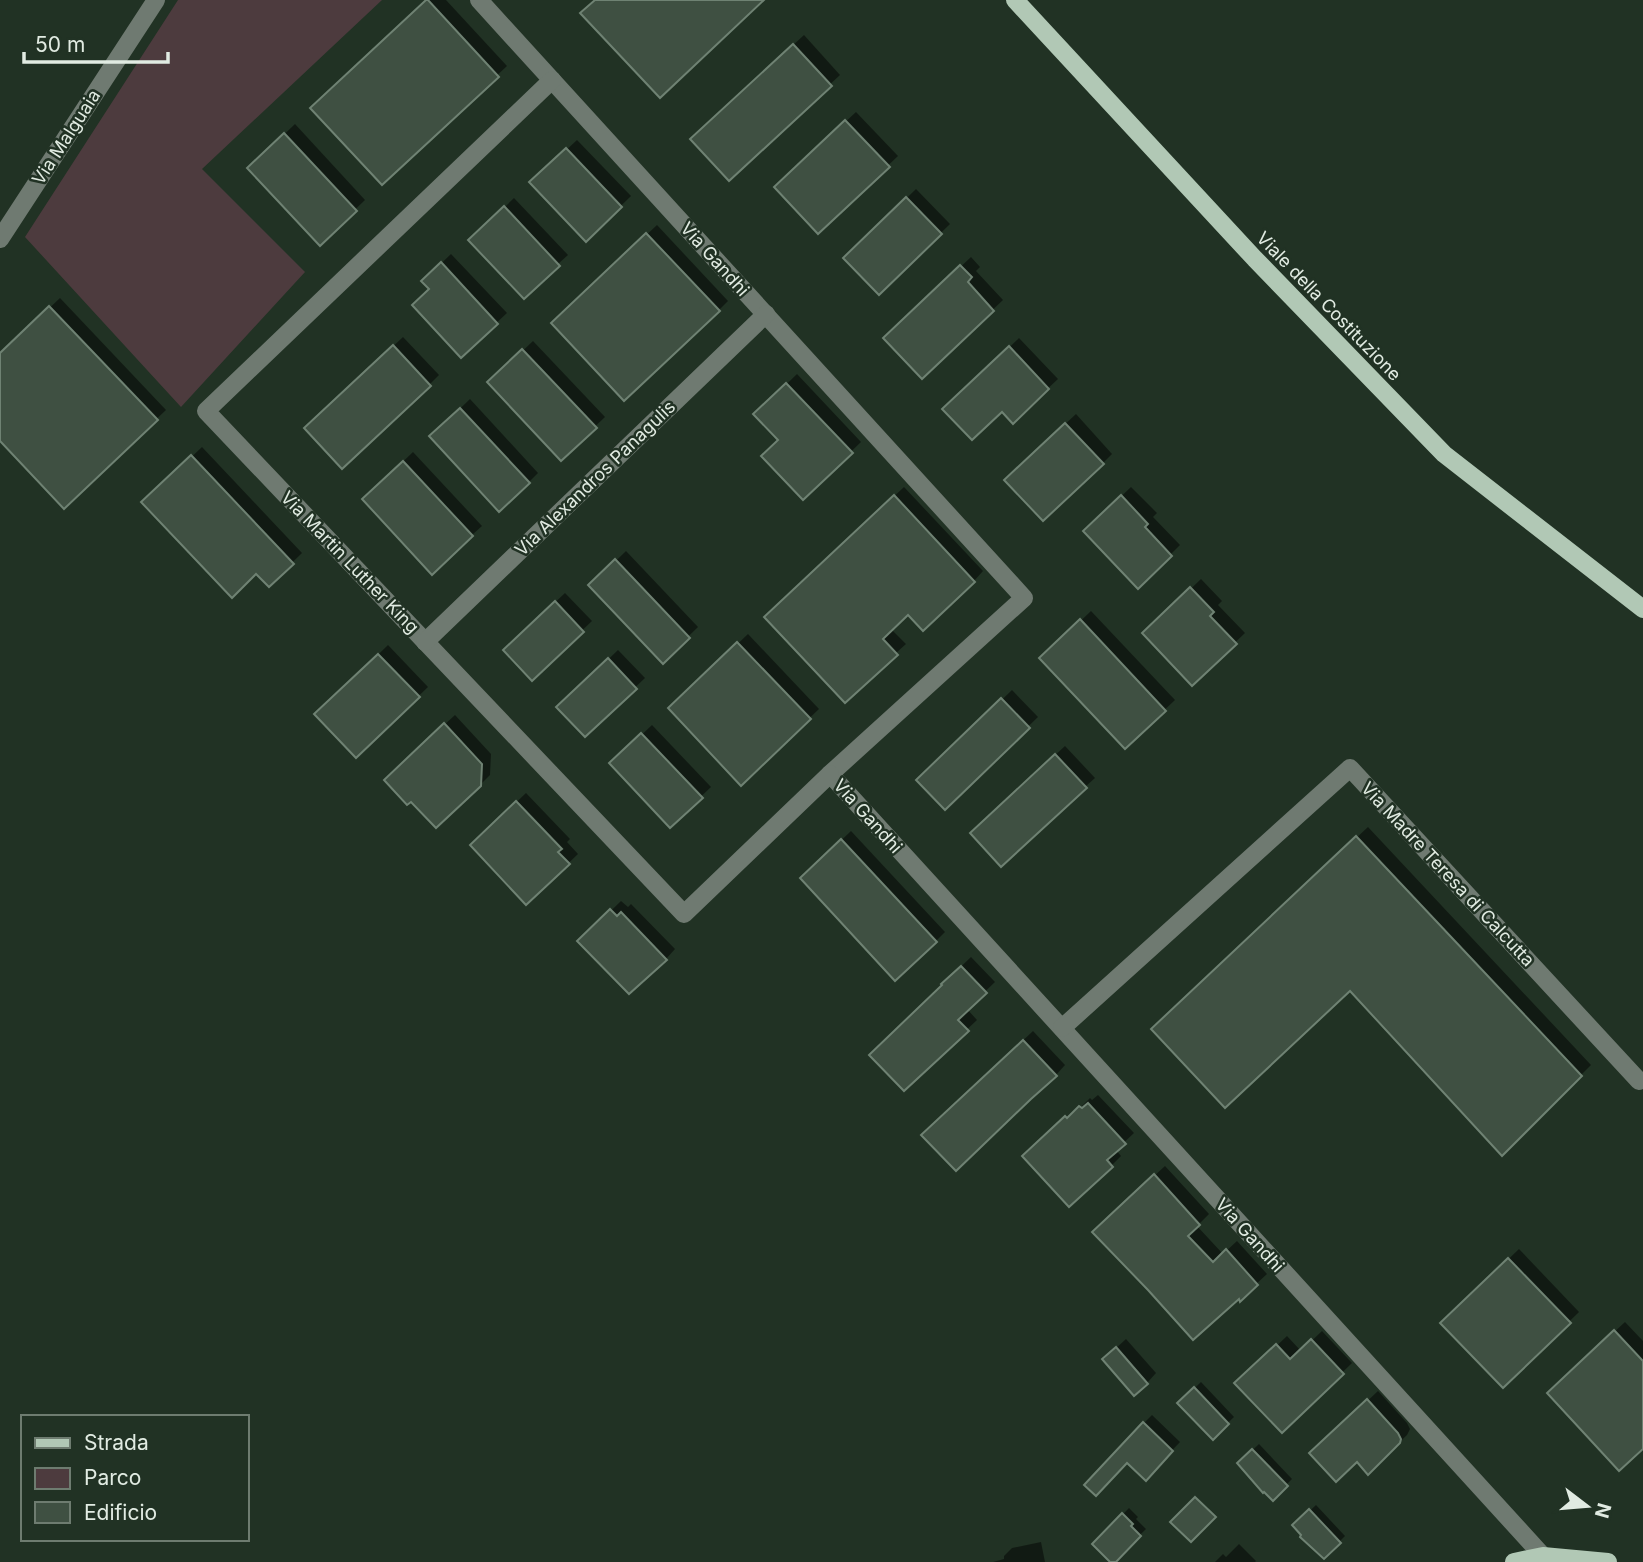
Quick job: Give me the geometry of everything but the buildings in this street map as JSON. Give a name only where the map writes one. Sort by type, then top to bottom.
[{"type":"main road","name":"Viale della Costituzione","points":[[1015,0],[1255,259],[1444,454],[1643,608]]},
{"type":"main road","points":[[1514,1562],[1543,1556],[1608,1562]]},
{"type":"street","name":"Via Malguaia","points":[[0,239],[156,0]]},
{"type":"street","name":"Via Gandhi","points":[[479,0],[1024,598],[830,774],[1543,1556]]},
{"type":"street","name":"Via Martin Luther King","points":[[552,80],[206,411],[684,914],[830,774]]},
{"type":"street","name":"Via Alexandros Panagulis","points":[[425,642],[765,314]]},
{"type":"street","name":"Via Madre Teresa di Calcutta","points":[[1062,1028],[1350,768],[1639,1081]]},
{"type":"green space","points":[[178,0],[382,0],[202,169],[305,272],[181,407],[25,237]]}]
